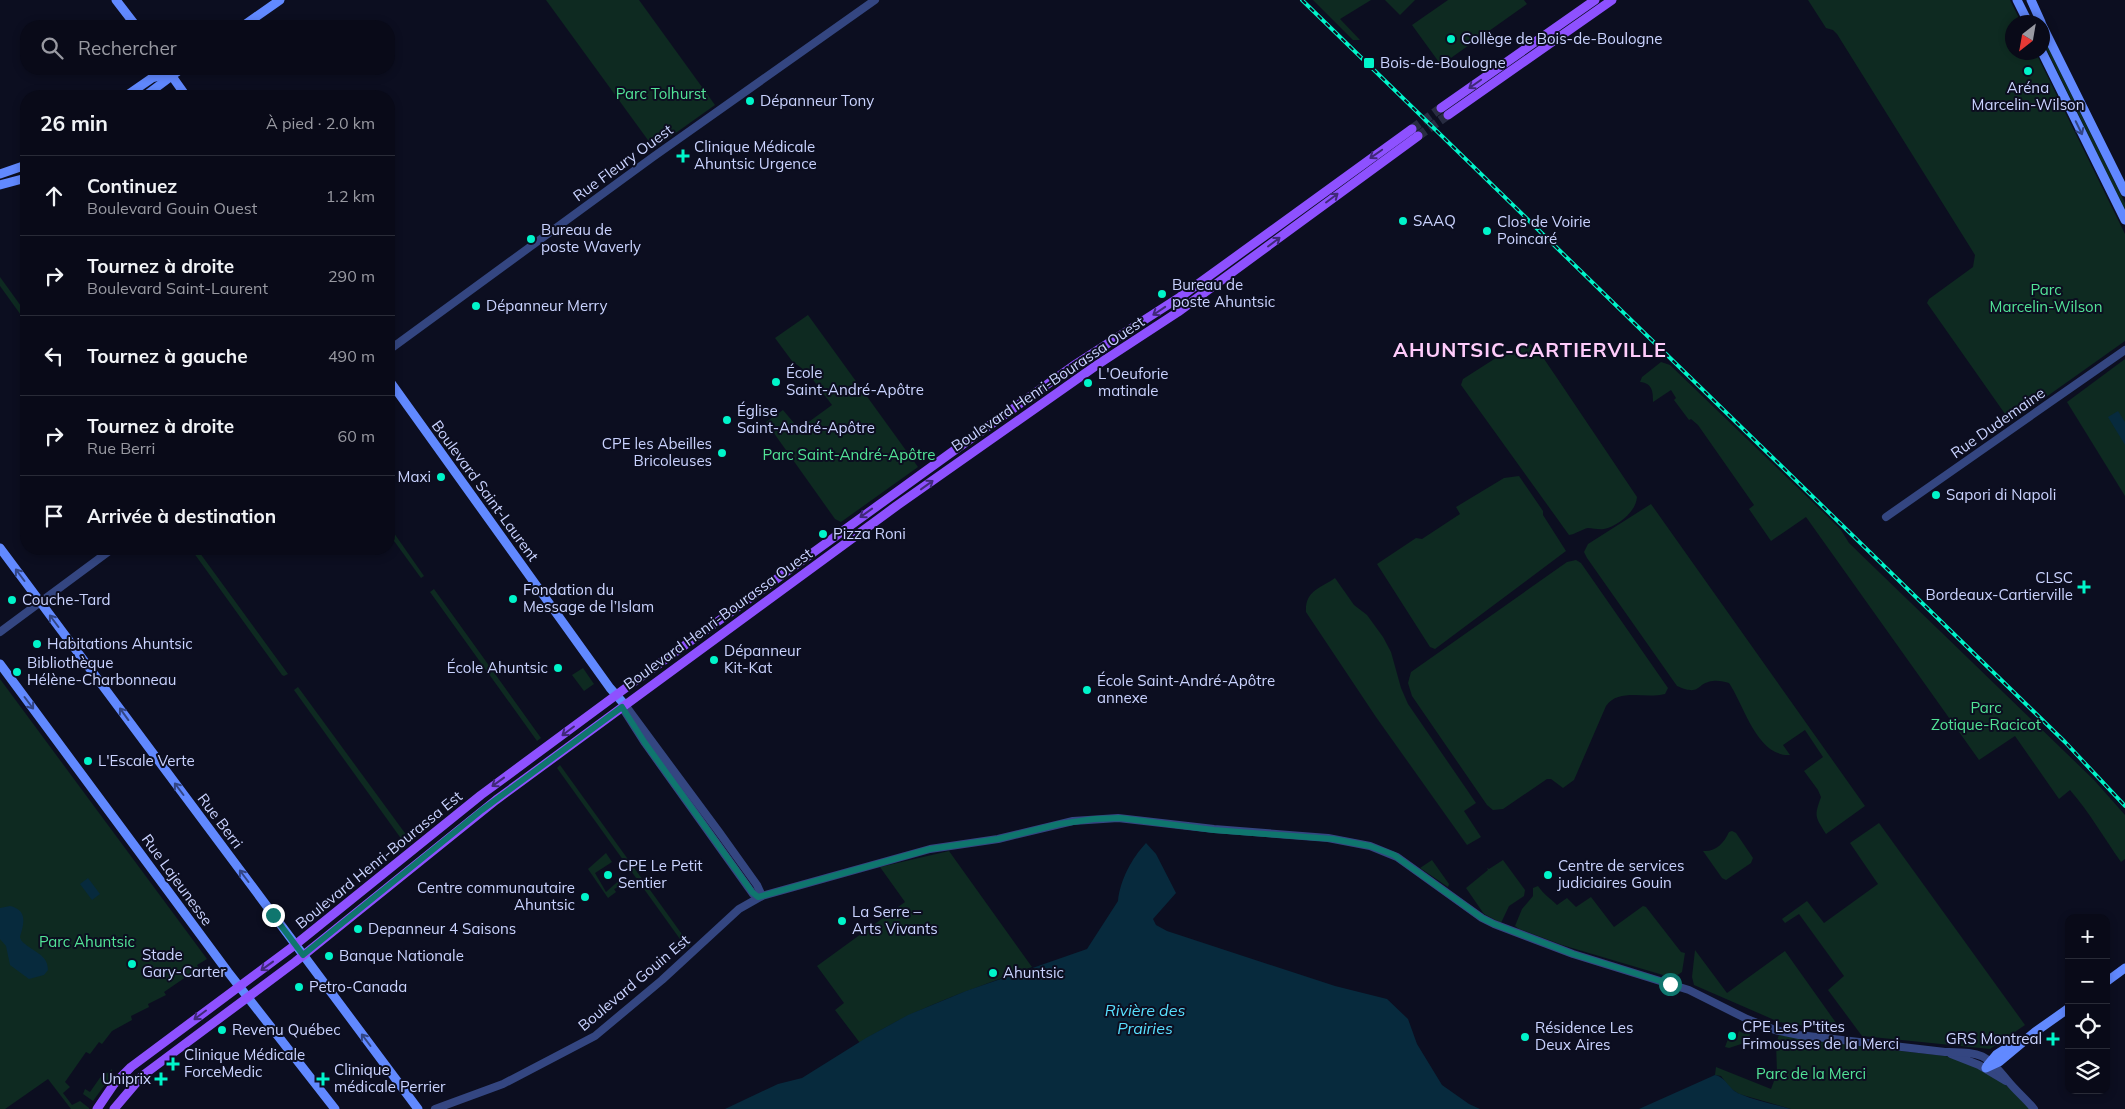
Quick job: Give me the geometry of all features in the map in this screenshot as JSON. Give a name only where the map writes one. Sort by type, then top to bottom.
[{"type":"main road","points":[[116,0],[131,20]]},
{"type":"main road","points":[[252,20],[280,0]]},
{"type":"main road","points":[[1595,0],[1445,112],[1612,0]]},
{"type":"main road","points":[[2017,0],[2024,15]]},
{"type":"main road","points":[[2030,0],[2038,15]]},
{"type":"main road","points":[[2050,40],[2125,192]]},
{"type":"main road","points":[[2046,60],[2125,220]]},
{"type":"main road","points":[[135,90],[152,78],[161,75]]},
{"type":"main road","points":[[152,90],[169,75]]},
{"type":"main road","points":[[176,75],[183,90]]},
{"type":"main road","name":"Boulevard Henri-Bourassa Ouest","points":[[614,694],[1078,362],[1180,298],[1415,133],[1348,186],[1180,311],[1097,365],[952,467],[623,706]]},
{"type":"main road","points":[[0,174],[20,167]]},
{"type":"main road","points":[[0,186],[20,180]]},
{"type":"main road","name":"Boulevard Saint-Laurent","points":[[395,388],[623,706]]},
{"type":"main road","name":"Rue Berri","points":[[0,548],[418,1109]]},
{"type":"main road","name":"Rue Lajeunesse","points":[[0,664],[239,986],[335,1109]]},
{"type":"main road","name":"Boulevard Henri-Bourassa Est","points":[[97,1109],[109,1090],[127,1070],[295,945],[486,791],[614,694]]},
{"type":"main road","name":"Boulevard Henri-Bourassa Est","points":[[114,1109],[142,1076],[303,955],[482,810],[623,706]]},
{"type":"main road","points":[[2110,979],[2125,968]]},
{"type":"main road","points":[[1990,1064],[2005,1049],[2036,1032],[2065,1011]]},
{"type":"street","name":"Rue Fleury Ouest","points":[[395,346],[672,143],[874,0]]},
{"type":"street","name":"Rue Dudemaine","points":[[1886,517],[2125,350]]},
{"type":"street","points":[[0,632],[104,555]]},
{"type":"street","name":"Boulevard Saint-Laurent","points":[[623,706],[710,835],[752,892],[760,896]]},
{"type":"street","name":"Boulevard Gouin Est","points":[[435,1109],[504,1084],[594,1037],[662,980],[739,909],[760,896],[930,849],[998,839],[1059,824],[1120,818],[1214,830],[1333,839],[1370,846],[1388,852],[1482,918],[1498,926],[1573,954],[1681,987],[1770,1028],[1799,1035],[1976,1054],[1990,1064],[2034,1109]]},
{"type":"green space","name":"Parc Tolhurst","points":[[546,0],[639,0],[715,105],[656,147],[653,147]]},
{"type":"green space","points":[[1313,0],[1371,0],[1340,19],[1360,40],[1353,40]]},
{"type":"green space","points":[[1385,0],[1415,0],[1400,15]]},
{"type":"green space","points":[[1448,0],[1524,0],[1527,4],[1441,65],[1412,25]]},
{"type":"green space","name":"Parc Marcelin-Wilson","points":[[1808,0],[2010,0],[2018,15],[2005,15],[2005,60],[2039,60],[2125,234],[2125,341],[2015,419],[2013,416],[2010,418],[2012,421],[2010,421],[1927,303],[1929,299],[1973,267],[1975,255],[1837,34],[1833,30],[1826,28]]},
{"type":"green space","points":[[2050,51],[2125,203],[2125,210],[2050,56]]},
{"type":"green space","points":[[0,277],[20,305],[20,314],[0,286]]},
{"type":"green space","name":"Parc Saint-André-Apôtre","points":[[808,315],[918,467],[841,522],[835,519],[766,422],[783,410],[799,429],[832,405],[808,373],[792,361],[775,338]]},
{"type":"green space","points":[[1529,343],[1538,350],[1637,497],[1630,513],[1615,525],[1602,529],[1583,529],[1569,535],[1461,385],[1463,379],[1499,356]]},
{"type":"green space","points":[[2125,359],[2125,496],[2067,402]]},
{"type":"green space","name":"Parc Zotique-Racicot","points":[[1661,362],[1670,365],[1822,511],[1841,530],[1849,543],[2094,780],[2125,815],[2125,859],[2121,862],[2070,790],[2059,799],[2015,736],[1979,760],[1806,517],[1771,541],[1749,509],[1754,505],[1698,425],[1691,419],[1689,420],[1674,400],[1676,398],[1671,390],[1653,402],[1650,386],[1640,382],[1642,377]]},
{"type":"green space","points":[[1519,476],[1543,511],[1543,515],[1566,551],[1435,649],[1430,647],[1377,564],[1416,538],[1422,539],[1460,514],[1456,507],[1504,478]]},
{"type":"green space","points":[[1651,504],[1865,806],[1826,834],[1817,816],[1821,797],[1804,771],[1823,757],[1805,730],[1783,745],[1790,755],[1779,753],[1769,748],[1760,739],[1729,683],[1719,681],[1707,682],[1695,690],[1677,686],[1587,558],[1584,552],[1588,544]]},
{"type":"green space","points":[[395,535],[424,576],[421,578],[395,542]]},
{"type":"green space","points":[[195,555],[201,555],[288,674],[282,675]]},
{"type":"green space","points":[[1576,560],[1581,563],[1668,688],[1665,694],[1632,695],[1618,697],[1611,701],[1606,706],[1574,780],[1563,788],[1551,779],[1547,779],[1503,809],[1493,810],[1487,805],[1412,696],[1408,683],[1411,672],[1567,562]]},
{"type":"green space","points":[[1335,578],[1354,605],[1367,615],[1383,637],[1391,652],[1401,688],[1408,704],[1476,803],[1464,811],[1481,837],[1467,845],[1376,717],[1306,612],[1308,599],[1314,591]]},
{"type":"green space","points":[[434,589],[541,738],[537,741],[430,592]]},
{"type":"green space","points":[[583,668],[594,684],[584,691],[572,675]]},
{"type":"green space","name":"Parc Ahuntsic","points":[[0,679],[207,959],[197,965],[199,968],[164,992],[166,995],[148,1004],[149,1007],[131,1016],[132,1020],[112,1031],[102,1044],[99,1042],[90,1054],[86,1052],[65,1082],[70,1087],[63,1093],[72,1105],[80,1101],[89,1109],[71,1109],[48,1079],[5,1109],[0,1109]]},
{"type":"green space","points":[[298,687],[410,840],[405,844],[294,690]]},
{"type":"green space","points":[[560,765],[689,944],[689,947],[685,946],[557,768]]},
{"type":"green space","points":[[1879,823],[2025,1025],[1990,1049],[1862,1036],[1828,990],[1844,976],[1799,914],[1785,923],[1782,919],[1807,901],[1824,923],[1878,884],[1850,843]]},
{"type":"green space","points":[[1729,832],[1736,833],[1753,858],[1751,863],[1726,880],[1722,878],[1703,851],[1712,850],[1719,846]]},
{"type":"green space","points":[[949,851],[1032,967],[922,1009],[860,1043],[835,1010],[844,1003],[817,966],[905,902],[880,867]]},
{"type":"green space","points":[[606,853],[612,862],[595,873],[606,892],[623,877],[627,883],[619,889],[618,887],[614,889],[616,892],[608,898],[588,869]]},
{"type":"green space","points":[[1432,860],[1449,884],[1448,887],[1420,868]]},
{"type":"green space","points":[[1503,860],[1525,890],[1524,896],[1509,906],[1501,923],[1484,914],[1466,888],[1488,870],[1487,868],[1489,869]]},
{"type":"green space","points":[[1538,886],[1557,905],[1567,898],[1576,907],[1591,897],[1614,927],[1643,906],[1646,907],[1681,952],[1685,953],[1682,972],[1673,978],[1562,945],[1519,929],[1515,926],[1522,909],[1533,896],[1533,888]]},
{"type":"green space","points":[[1695,950],[1727,993],[1785,951],[1839,1027],[1837,1031],[1779,1022],[1694,985],[1692,977]]},
{"type":"green space","points":[[1747,1030],[1751,1032],[1747,1042],[1729,1048],[1725,1047],[1728,1039],[1733,1040],[1734,1035],[1737,1036],[1739,1031],[1745,1034]]},
{"type":"green space","name":"Parc de la Merci","points":[[1779,1035],[1946,1056],[1980,1068],[2012,1090],[2030,1109],[1791,1109],[1739,1094],[1730,1088],[1721,1076],[1715,1075],[1716,1067],[1771,1089],[1777,1073],[1776,1043]]},
{"type":"green space","points":[[112,1069],[112,1075],[93,1101],[83,1094],[85,1089],[90,1092],[104,1072],[108,1073]]},
{"type":"water","points":[[2118,411],[2125,422],[2125,445],[2108,417]]},
{"type":"water","name":"Rivière des Prairies","points":[[1146,843],[1156,854],[1176,893],[1153,919],[1156,925],[1167,931],[1335,986],[1387,999],[1408,1019],[1417,1044],[1442,1085],[1469,1104],[1480,1109],[725,1109],[778,1084],[802,1078],[866,1038],[908,1015],[966,991],[1087,949],[1118,901],[1121,885],[1128,870],[1136,855]]},
{"type":"water","points":[[88,878],[100,894],[92,900],[80,884]]},
{"type":"water","points":[[10,906],[16,908],[22,914],[21,940],[42,956],[47,964],[48,970],[44,975],[29,979],[10,965],[6,946],[0,939],[0,908]]},
{"type":"water","points":[[1715,1075],[1722,1078],[1733,1090],[1740,1094],[1791,1109],[1639,1109]]},
{"type":"tunnel","points":[[1412,129],[1441,108]]},
{"type":"tunnel","points":[[1418,136],[1448,115]]},
{"type":"railway","points":[[1302,0],[2065,742],[2125,806]]},
{"type":"place","name":"Collège de Bois-de-Boulogne","points":[[1451,39]]},
{"type":"place","name":"Bois-de-Boulogne","points":[[1369,63]]},
{"type":"place","name":"Aréna Marcelin-Wilson","points":[[2028,71]]},
{"type":"place","name":"Dépanneur Tony","points":[[750,101]]},
{"type":"place","name":"Clinique Médicale Ahuntsic Urgence","points":[[683,156]]},
{"type":"place","name":"SAAQ","points":[[1403,221]]},
{"type":"place","name":"Clos de Voirie Poincaré","points":[[1487,231]]},
{"type":"place","name":"Bureau de poste Waverly","points":[[531,239]]},
{"type":"place","name":"Bureau de poste Ahuntsic","points":[[1162,294]]},
{"type":"place","name":"Dépanneur Merry","points":[[476,306]]},
{"type":"place","name":"École Saint-André-Apôtre","points":[[776,382]]},
{"type":"place","name":"L'Oeuforie matinale","points":[[1088,383]]},
{"type":"place","name":"Église Saint-André-Apôtre","points":[[727,420]]},
{"type":"place","name":"CPE les Abeilles Bricoleuses","points":[[722,453]]},
{"type":"place","name":"Maxi","points":[[441,477]]},
{"type":"place","name":"Sapori di Napoli","points":[[1936,495]]},
{"type":"place","name":"Pizza Roni","points":[[823,534]]},
{"type":"place","name":"CLSC Bordeaux-Cartierville","points":[[2084,587]]},
{"type":"place","name":"Fondation du Message de l’Islam","points":[[513,599]]},
{"type":"place","name":"Couche-Tard","points":[[12,600]]},
{"type":"place","name":"Habitations Ahuntsic","points":[[37,644]]},
{"type":"place","name":"Dépanneur Kit-Kat","points":[[714,660]]},
{"type":"place","name":"École Ahuntsic","points":[[558,668]]},
{"type":"place","name":"Bibliothèque Hélène-Charbonneau","points":[[17,672]]},
{"type":"place","name":"École Saint-André-Apôtre annexe","points":[[1087,690]]},
{"type":"place","name":"L'Escale Verte","points":[[88,761]]},
{"type":"place","name":"CPE Le Petit Sentier","points":[[608,875]]},
{"type":"place","name":"Centre de services judiciaires Gouin","points":[[1548,875]]},
{"type":"place","name":"Centre communautaire Ahuntsic","points":[[585,897]]},
{"type":"place","name":"La Serre – Arts Vivants","points":[[842,921]]},
{"type":"place","name":"Depanneur 4 Saisons","points":[[358,929]]},
{"type":"place","name":"Banque Nationale","points":[[329,956]]},
{"type":"place","name":"Stade Gary-Carter","points":[[132,964]]},
{"type":"place","name":"Ahuntsic","points":[[993,973]]},
{"type":"place","name":"Petro-Canada","points":[[299,987]]},
{"type":"place","name":"Revenu Québec","points":[[222,1030]]},
{"type":"place","name":"CPE Les P'tites Frimousses de la Merci","points":[[1732,1036]]},
{"type":"place","name":"Résidence Les Deux Aires","points":[[1525,1037]]},
{"type":"place","name":"GRS Montreal","points":[[2053,1039]]},
{"type":"place","name":"Clinique Médicale ForceMedic","points":[[173,1064]]},
{"type":"place","name":"Uniprix","points":[[161,1079]]},
{"type":"place","name":"Clinique médicale Perrier","points":[[323,1079]]},
{"type":"district","name":"AHUNTSIC-CARTIERVILLE","points":[[1530,350]]},
{"type":"route","points":[[273,915],[303,955],[482,810],[622,707],[710,835],[752,892],[758,897],[930,849],[998,839],[1059,824],[1094,819],[1120,818],[1214,830],[1333,839],[1378,848],[1394,855],[1482,918],[1494,924],[1573,954],[1670,984]]}]
